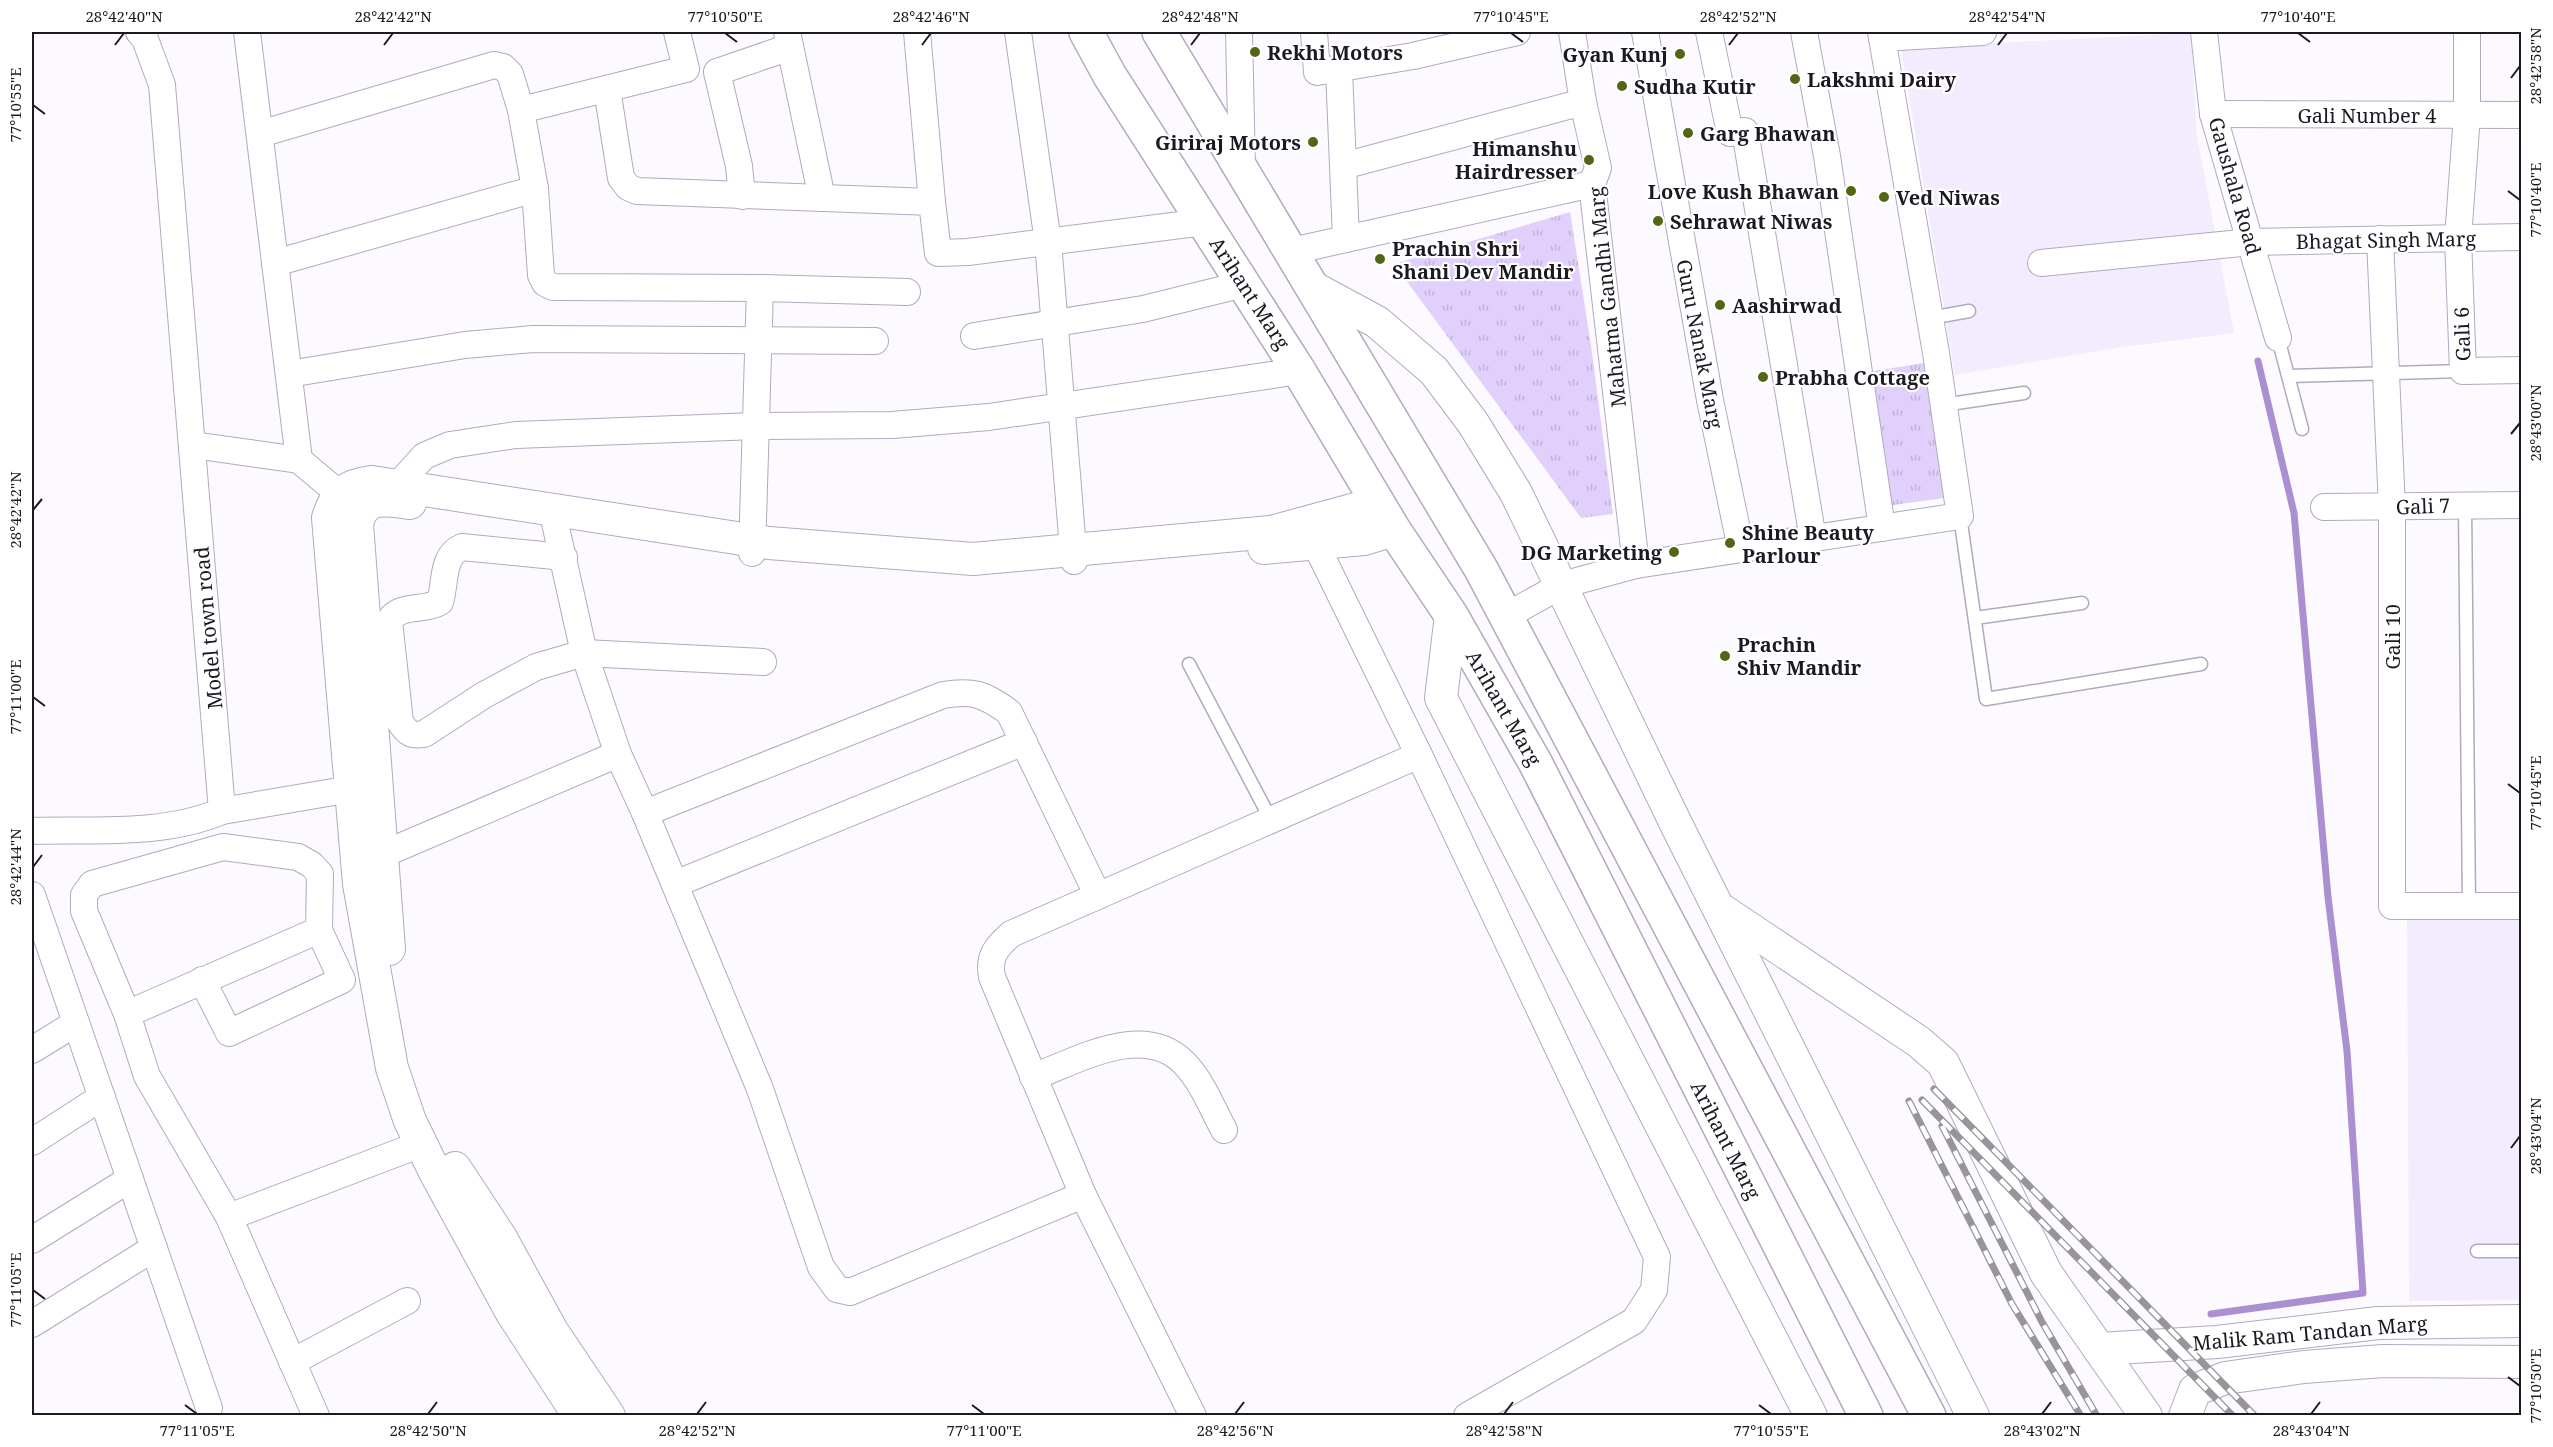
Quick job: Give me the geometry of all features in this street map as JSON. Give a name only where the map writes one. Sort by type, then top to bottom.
[{"type":"main road","name":"Arihant Marg","points":[[1086,32],[1110,76],[1299,371],[1386,517],[1451,615],[1536,764],[1866,1416]]},
{"type":"main road","points":[[1159,32],[1449,512],[1929,1416]]},
{"type":"street","name":"Model town road","points":[[139,32],[145,39],[162,85],[222,811]]},
{"type":"street","points":[[247,32],[299,460]]},
{"type":"street","points":[[521,110],[686,69],[677,32]]},
{"type":"street","points":[[917,32],[938,253],[1048,242],[1204,222]]},
{"type":"street","points":[[1018,32],[1048,242],[1073,556]]},
{"type":"street","points":[[1239,32],[1242,170]]},
{"type":"street","points":[[1314,32],[1317,72],[1413,56],[1501,33]]},
{"type":"street","name":"Mahatma Gandhi Marg","points":[[1572,32],[1583,102],[1598,168],[1592,184],[1636,565]]},
{"type":"street","name":"Guru Nanak Marg","points":[[1645,32],[1710,400],[1741,549]]},
{"type":"street","points":[[1709,32],[1730,134],[1745,131],[1812,539]]},
{"type":"street","points":[[1804,32],[1827,156],[1882,528]]},
{"type":"street","points":[[1506,616],[1562,585],[1636,565],[1960,516],[1930,318],[1881,35],[1983,32]]},
{"type":"street","name":"Gaushala Road","points":[[2204,32],[2213,114],[2278,338]]},
{"type":"street","name":"Gali 6","points":[[2467,32],[2467,115],[2458,238],[2463,371],[2522,370]]},
{"type":"street","points":[[742,196],[739,166],[717,72],[789,39],[822,198]]},
{"type":"street","points":[[260,135],[494,65],[510,74],[521,110],[535,189],[541,275],[545,283],[553,287],[760,288],[907,292]]},
{"type":"street","points":[[1339,70],[1346,239]]},
{"type":"street","points":[[607,89],[621,177],[628,187],[637,191],[932,202]]},
{"type":"street","points":[[1343,166],[1583,102]]},
{"type":"street","name":"Gali Number 4","points":[[2213,114],[2522,115]]},
{"type":"street","points":[[1292,251],[1592,184]]},
{"type":"street","points":[[275,263],[535,189]]},
{"type":"street","name":"Bhagat Singh Marg","points":[[2041,263],[2251,242],[2522,237]]},
{"type":"street","name":"Gali 10","points":[[2380,239],[2392,508],[2392,906],[2522,906]]},
{"type":"street","points":[[974,336],[1143,309],[1244,284]]},
{"type":"street","points":[[752,547],[760,288]]},
{"type":"street","points":[[1314,288],[1377,322],[1434,371],[1473,423],[1516,493],[1718,908],[1969,1407],[1933,1416]]},
{"type":"street","points":[[289,374],[465,345],[533,339],[623,337],[875,340]]},
{"type":"street","points":[[397,486],[424,456],[450,445],[516,435],[756,426],[892,425],[989,417],[1299,371]]},
{"type":"street","points":[[193,445],[299,460],[350,503],[371,503],[381,500],[554,516]]},
{"type":"street","points":[[579,1416],[512,1313],[410,1120],[392,1068],[359,884],[364,787],[357,539],[350,503],[355,484],[372,482],[554,516],[752,547],[980,571],[1073,556],[1386,517]]},
{"type":"street","name":"Gali 7","points":[[2324,507],[2522,505]]},
{"type":"street","points":[[554,516],[584,653],[618,754],[645,813],[760,1089],[821,1267],[837,1289],[850,1292],[1083,1195]]},
{"type":"street","points":[[1073,556],[1316,545],[1364,538],[1386,517]]},
{"type":"street","points":[[1316,545],[1419,755],[1657,1257],[1654,1290],[1634,1320],[1467,1416]]},
{"type":"street","points":[[564,557],[471,546],[453,551],[448,559],[440,602],[431,607],[402,610],[394,614],[389,621],[400,722],[406,731],[414,736],[424,734],[484,695],[537,667],[584,653],[763,662]]},
{"type":"street","points":[[1451,615],[1441,698],[1811,1416]]},
{"type":"street","points":[[645,813],[943,695],[969,691],[991,699],[1009,712],[1098,896]]},
{"type":"street","points":[[675,884],[1024,742]]},
{"type":"street","points":[[381,855],[618,754]]},
{"type":"street","points":[[1193,1416],[1083,1195],[992,977],[989,963],[997,946],[1011,934],[1419,755]]},
{"type":"street","points":[[32,831],[167,827],[205,819],[222,811],[364,787]]},
{"type":"street","points":[[364,787],[381,855],[390,959],[416,1076],[437,1135],[501,1238],[552,1331],[609,1416]]},
{"type":"street","points":[[202,980],[229,1033],[342,980],[319,930],[320,873],[298,856],[223,847],[92,884],[84,895],[84,911],[127,1014],[147,1076],[229,1217],[316,1416]]},
{"type":"street","points":[[32,895],[39,941],[76,1023],[209,1408]]},
{"type":"street","points":[[1718,908],[1919,1042],[1942,1063],[2046,1273],[2146,1416]]},
{"type":"street","points":[[127,1014],[319,930]]},
{"type":"street","points":[[32,1050],[76,1023]]},
{"type":"street","points":[[1033,1077],[1114,1048],[1140,1043],[1164,1049],[1183,1062],[1195,1077],[1224,1130]]},
{"type":"street","points":[[32,1142],[102,1097]]},
{"type":"street","points":[[229,1217],[422,1144]]},
{"type":"street","points":[[32,1240],[130,1179]]},
{"type":"street","points":[[32,1324],[154,1248]]},
{"type":"street","points":[[292,1362],[407,1301]]},
{"type":"street","name":"Malik Ram Tandan Marg","points":[[2099,1349],[2217,1342],[2378,1323],[2522,1322]]},
{"type":"street","points":[[2217,1342],[2224,1378]]},
{"type":"street","name":"Malik Ram Tandan Marg","points":[[2185,1416],[2194,1390],[2224,1378],[2304,1367],[2383,1361],[2522,1362]]},
{"type":"lane","points":[[1930,318],[1969,311]]},
{"type":"lane","points":[[2278,338],[2302,429]]},
{"type":"lane","points":[[2289,376],[2463,371]]},
{"type":"lane","points":[[1943,405],[2024,393]]},
{"type":"lane","points":[[2465,505],[2469,906]]},
{"type":"lane","points":[[1960,516],[1986,699],[2201,664]]},
{"type":"lane","points":[[1975,618],[2082,603]]},
{"type":"lane","points":[[1189,664],[1271,820]]},
{"type":"lane","points":[[2477,1251],[2522,1251]]},
{"type":"shaded area","points":[[2191,33],[2197,136],[2234,333],[2122,347],[1955,375],[1901,48]]},
{"type":"shaded area","points":[[2521,916],[2521,1300],[2409,1301],[2407,917]]},
{"type":"green space","points":[[1570,212],[1591,345],[1613,514],[1581,518],[1394,264]]},
{"type":"green space","points":[[1924,363],[1944,498],[1886,506],[1867,372]]},
{"type":"waterway","points":[[2211,1314],[2363,1293],[2347,1051],[2328,897],[2294,513],[2258,361]]},
{"type":"railway","points":[[1934,1089],[2255,1416]]},
{"type":"railway","points":[[1922,1100],[2233,1416]]},
{"type":"railway","points":[[1909,1101],[2012,1304],[2081,1416]]},
{"type":"railway","points":[[1942,1126],[2042,1322],[2097,1416]]},
{"type":"place","name":"Rekhi Motors","points":[[1255,52]]},
{"type":"place","name":"Gyan Kunj","points":[[1680,54]]},
{"type":"place","name":"Lakshmi Dairy","points":[[1795,79]]},
{"type":"place","name":"Sudha Kutir","points":[[1622,86]]},
{"type":"place","name":"Garg Bhawan","points":[[1688,133]]},
{"type":"place","name":"Giriraj Motors","points":[[1313,142]]},
{"type":"place","name":"Himanshu Hairdresser","points":[[1589,160]]},
{"type":"place","name":"Love Kush Bhawan","points":[[1851,191]]},
{"type":"place","name":"Ved Niwas","points":[[1884,197]]},
{"type":"place","name":"Sehrawat Niwas","points":[[1658,221]]},
{"type":"place","name":"Prachin Shri Shani Dev Mandir","points":[[1380,259]]},
{"type":"place","name":"Aashirwad","points":[[1720,305]]},
{"type":"place","name":"Prabha Cottage","points":[[1763,377]]},
{"type":"place","name":"Shine Beauty Parlour","points":[[1730,543]]},
{"type":"place","name":"DG Marketing","points":[[1674,552]]},
{"type":"place","name":"Prachin Shiv Mandir","points":[[1725,656]]}]
